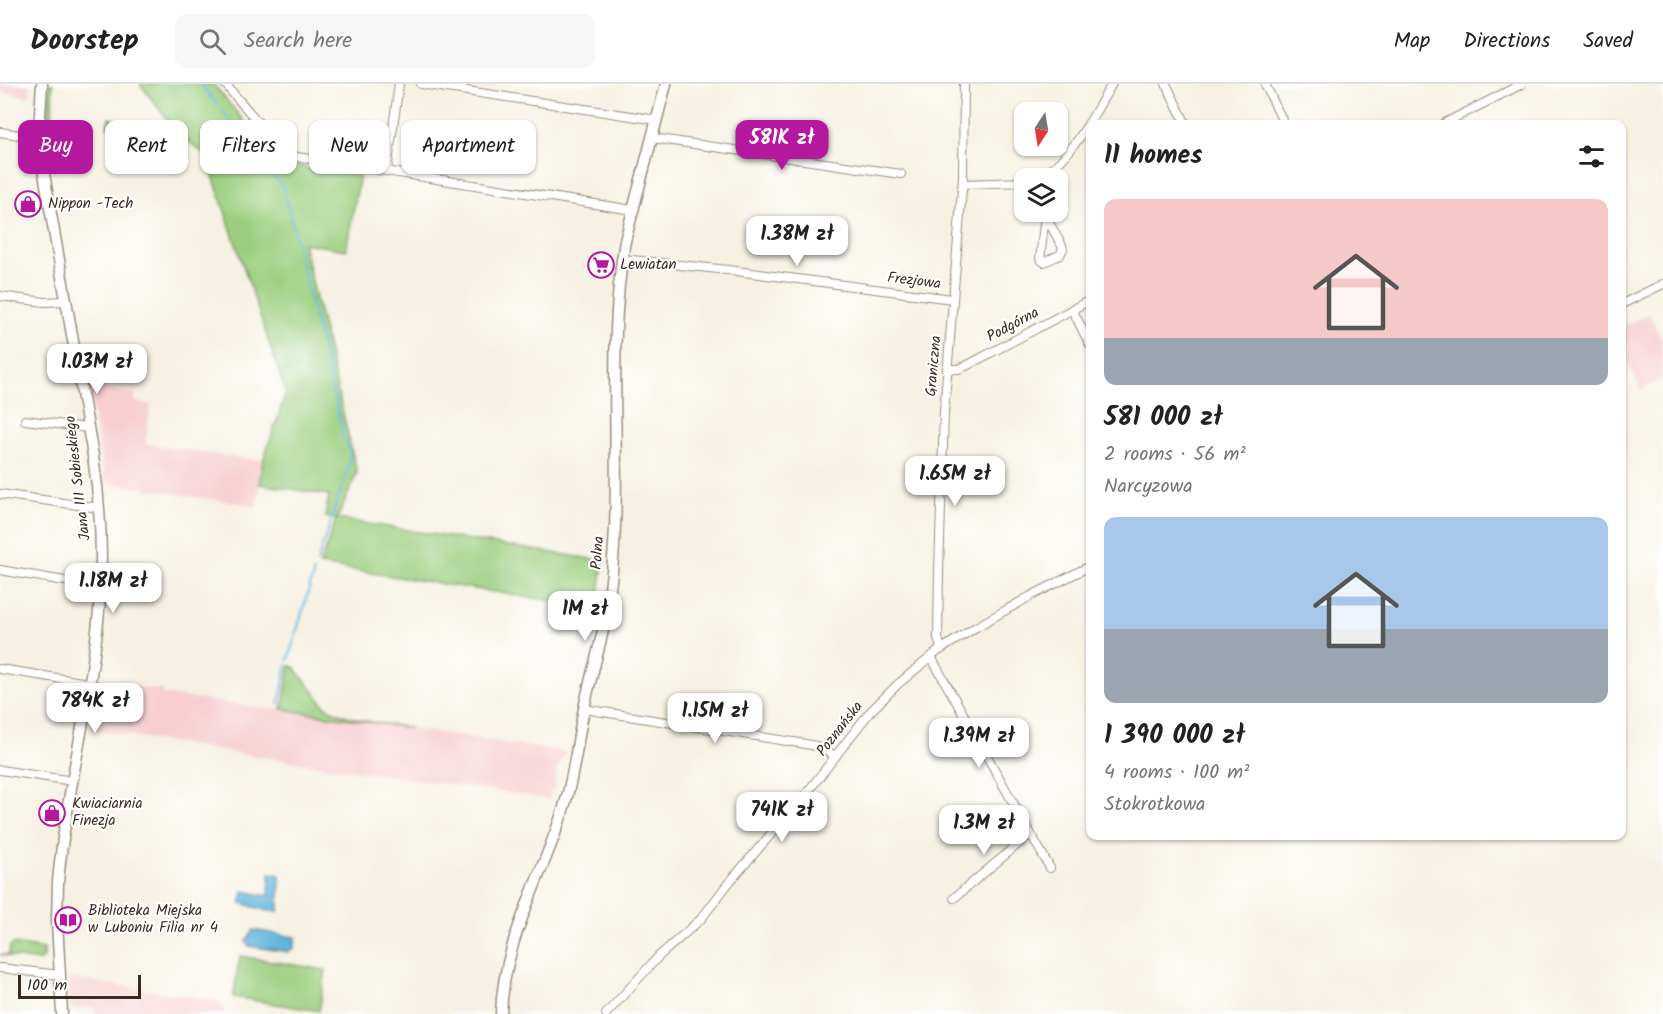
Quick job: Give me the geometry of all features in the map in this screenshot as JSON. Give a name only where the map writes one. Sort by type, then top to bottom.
[{"type":"street","name":"Jana III Sobieskiego","points":[[40,120],[42,84]]},
{"type":"street","points":[[225,84],[287,154],[309,159]]},
{"type":"street","points":[[389,156],[399,84]]},
{"type":"street","points":[[421,84],[657,120]]},
{"type":"street","name":"Polna","points":[[501,1014],[504,981],[514,938],[564,809],[605,619],[613,559],[616,503],[615,392],[622,260],[666,84]]},
{"type":"street","name":"Graniczna","points":[[941,649],[938,638],[944,412],[963,184],[964,84]]},
{"type":"street","points":[[1092,120],[1112,84]]},
{"type":"street","points":[[1166,84],[1184,120]]},
{"type":"street","points":[[1265,84],[1282,120]]},
{"type":"street","points":[[1451,120],[1522,84]]},
{"type":"street","points":[[1054,168],[1086,129]]},
{"type":"street","points":[[0,132],[18,135]]},
{"type":"street","points":[[652,138],[901,174]]},
{"type":"street","points":[[389,170],[633,210]]},
{"type":"street","name":"Jana III Sobieskiego","points":[[43,174],[88,428],[99,508],[100,587],[58,882],[57,911],[62,1014]]},
{"type":"street","points":[[963,184],[1014,182]]},
{"type":"street","points":[[1044,213],[1063,251],[1060,255],[1044,262],[1040,259],[1044,213]]},
{"type":"street","name":"Frezjowa","points":[[622,260],[728,270],[952,299]]},
{"type":"street","points":[[1626,302],[1663,284]]},
{"type":"street","points":[[0,296],[44,302],[65,301]]},
{"type":"street","name":"Podgórna","points":[[947,369],[966,366],[1086,302]]},
{"type":"street","points":[[1072,309],[1086,337]]},
{"type":"street","points":[[25,420],[88,428]]},
{"type":"street","points":[[0,494],[99,508]]},
{"type":"street","name":"Poznańska","points":[[606,1014],[658,957],[701,919],[880,700],[941,649],[1003,611],[1086,568]]},
{"type":"street","points":[[0,570],[100,587]]},
{"type":"street","points":[[931,657],[1050,868]]},
{"type":"street","points":[[0,669],[88,683]]},
{"type":"street","points":[[584,709],[806,744],[836,756]]},
{"type":"street","points":[[0,770],[73,781]]},
{"type":"street","points":[[954,898],[1030,834]]},
{"type":"street","points":[[0,968],[60,975]]},
{"type":"shaded area","points":[[0,84],[30,84],[30,97],[0,92]]},
{"type":"shaded area","points":[[1649,314],[1663,342],[1663,379],[1641,390],[1626,359],[1626,325]]},
{"type":"shaded area","points":[[89,386],[136,394],[135,402],[151,405],[145,444],[263,461],[256,506],[105,483]]},
{"type":"shaded area","points":[[125,686],[163,690],[163,694],[267,709],[282,709],[566,752],[556,770],[555,789],[551,791],[549,799],[267,758],[90,729],[96,695],[124,700]]},
{"type":"shaded area","points":[[68,978],[220,1001],[225,1014],[96,1014],[95,1008],[69,1008]]},
{"type":"green space","points":[[49,84],[53,84],[52,120],[47,120]]},
{"type":"green space","points":[[140,84],[213,84],[244,120],[200,120],[200,151],[188,140],[188,120],[168,120]]},
{"type":"green space","points":[[297,165],[309,168],[309,174],[360,175],[346,250],[303,243],[357,473],[337,519],[603,561],[598,604],[591,607],[320,565],[336,519],[325,517],[329,495],[259,484],[263,461],[286,393],[212,174],[297,174]]},
{"type":"green space","points":[[290,666],[294,667],[325,706],[334,711],[366,721],[410,728],[282,709]]},
{"type":"green space","points":[[13,944],[44,949],[44,958],[38,961],[0,955],[9,955],[10,946]]},
{"type":"green space","points":[[240,956],[326,970],[319,1011],[233,997]]},
{"type":"water","points":[[270,873],[280,875],[279,911],[267,911],[241,903],[243,891],[269,896]]},
{"type":"water","points":[[253,930],[296,937],[294,948],[288,952],[249,946],[246,941]]},
{"type":"waterway","points":[[200,84],[217,104]]},
{"type":"waterway","points":[[223,112],[284,189],[343,434],[350,453],[350,462],[317,563]]},
{"type":"waterway","points":[[288,660],[314,572]]},
{"type":"waterway","points":[[279,704],[287,665]]},
{"type":"place","name":"Nippon -Tech","points":[[28,204]]},
{"type":"place","name":"Lewiatan","points":[[601,265]]},
{"type":"place","name":"Kwiaciarnia Finezja","points":[[52,813]]},
{"type":"place","name":"Biblioteka Miejska w Luboniu Filia nr 4","points":[[68,920]]}]
